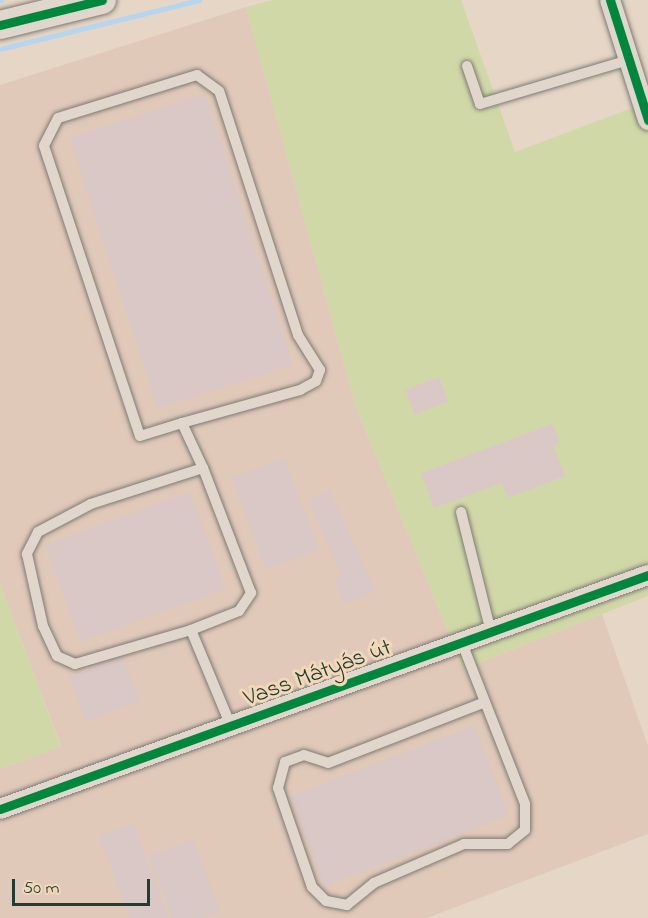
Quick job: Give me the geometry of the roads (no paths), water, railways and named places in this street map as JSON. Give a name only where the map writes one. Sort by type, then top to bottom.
[{"type":"street","points":[[0,25],[102,0]]},
{"type":"street","points":[[610,0],[648,120]]},
{"type":"street","name":"Vass Mátyás út","points":[[0,809],[648,575]]},
{"type":"lane","points":[[467,66],[480,104],[629,60]]},
{"type":"lane","points":[[197,75],[219,91],[298,335],[320,370],[316,381],[300,390],[182,423],[140,436],[44,146],[58,118],[197,75]]},
{"type":"lane","points":[[182,423],[203,468],[251,593],[239,611],[191,630],[75,664],[57,656],[43,626],[27,554],[38,532],[91,504],[203,468]]},
{"type":"lane","points":[[461,512],[491,632]]},
{"type":"lane","points":[[191,630],[231,726]]},
{"type":"lane","points":[[462,643],[486,702],[525,804],[525,830],[508,844],[464,844],[374,883],[347,904],[326,901],[312,887],[278,788],[285,762],[304,755],[328,763],[486,702]]},
{"type":"waterway","points":[[0,49],[199,0]]}]
